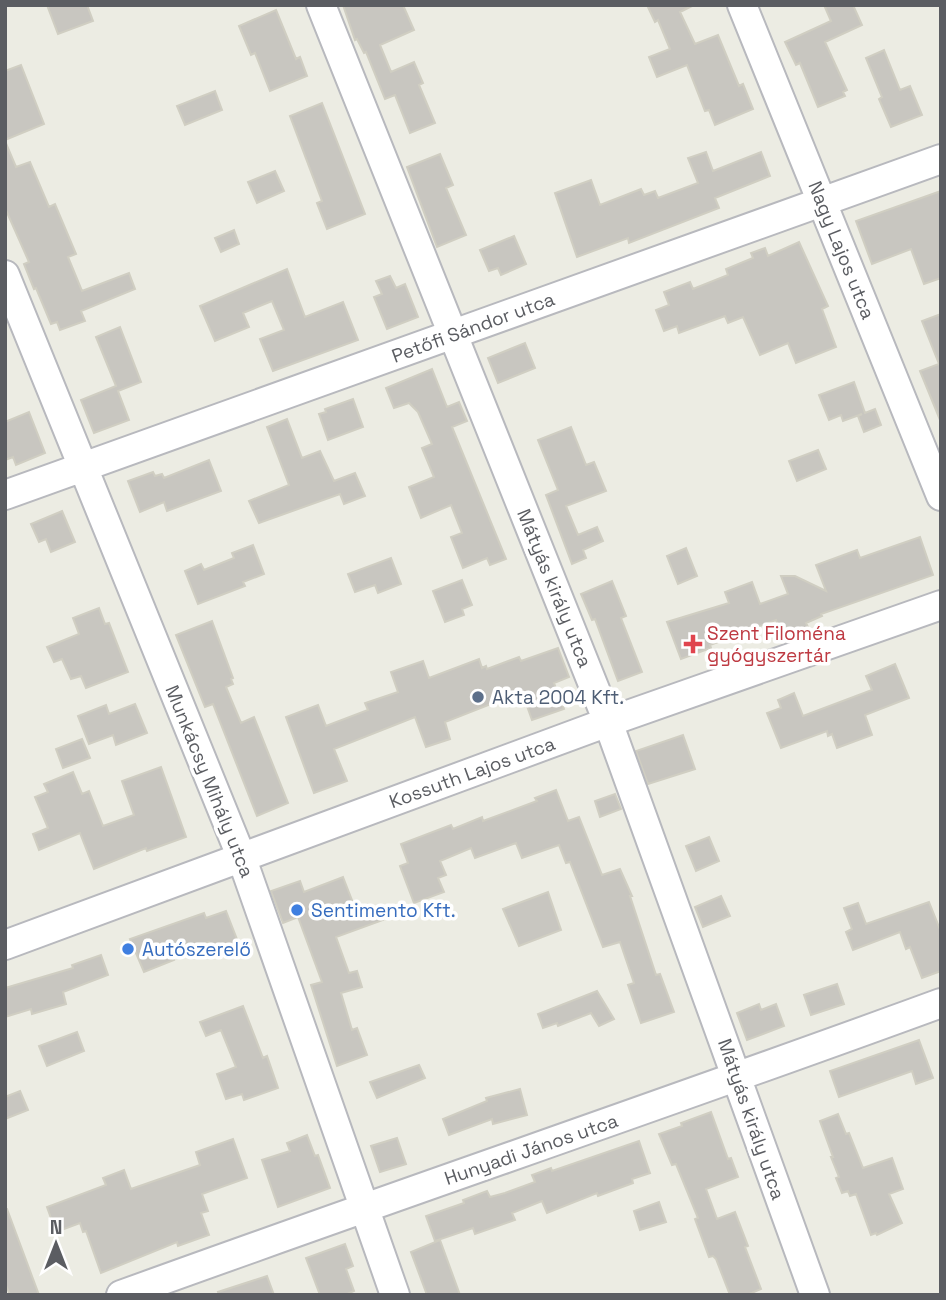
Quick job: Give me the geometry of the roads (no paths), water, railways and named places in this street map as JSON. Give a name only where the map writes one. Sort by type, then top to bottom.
[{"type":"street","name":"Mátyás király utca","points":[[321,5],[608,722],[815,1295]]},
{"type":"street","name":"Nagy Lajos utca","points":[[742,5],[941,496]]},
{"type":"street","name":"Petőfi Sándor utca","points":[[5,495],[941,159]]},
{"type":"street","name":"Munkácsy Mihály utca","points":[[5,275],[241,856],[395,1295]]},
{"type":"street","name":"Kossuth Lajos utca","points":[[5,945],[608,722],[941,605]]},
{"type":"street","name":"Hunyadi János utca","points":[[121,1295],[363,1207],[738,1078],[941,1003]]},
{"type":"place","name":"Szent Filoména gyógyszertár","points":[[693,644]]},
{"type":"place","name":"Akta 2004 Kft.","points":[[478,697]]},
{"type":"place","name":"Sentimento Kft.","points":[[297,910]]},
{"type":"place","name":"Autószerelő","points":[[128,949]]}]
